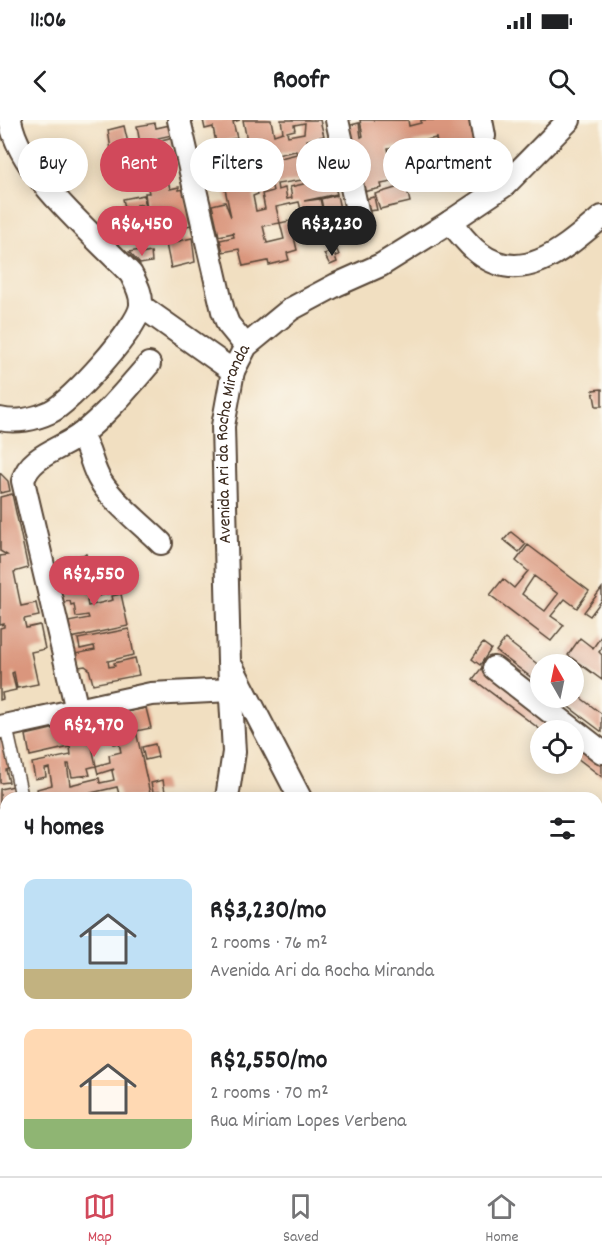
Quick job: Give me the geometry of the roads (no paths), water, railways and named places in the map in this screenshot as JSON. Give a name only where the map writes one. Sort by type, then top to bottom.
[{"type":"street","points":[[0,419],[29,419],[51,411],[70,399],[136,323],[141,306],[139,291],[131,274],[41,181],[13,135],[10,120]]},
{"type":"street","points":[[179,120],[223,311],[228,324],[246,346]]},
{"type":"street","points":[[337,120],[359,219]]},
{"type":"street","name":"Avenida Ari da Rocha Miranda","points":[[228,792],[234,752],[229,662],[223,426],[233,371],[246,346],[291,309],[336,285],[381,266],[505,185],[569,120]]},
{"type":"street","points":[[450,222],[479,253],[504,266],[526,266],[553,257],[602,217]]},
{"type":"street","points":[[141,306],[233,371]]},
{"type":"street","points":[[77,710],[23,481],[25,472],[33,463],[80,435],[110,408],[149,364]]},
{"type":"street","points":[[80,435],[88,446],[94,470],[103,485],[161,543]]},
{"type":"street","points":[[229,662],[297,792]]},
{"type":"street","points":[[494,668],[602,752]]},
{"type":"street","points":[[3,727],[151,694],[231,690]]},
{"type":"lane","points":[[3,727],[20,792]]}]
